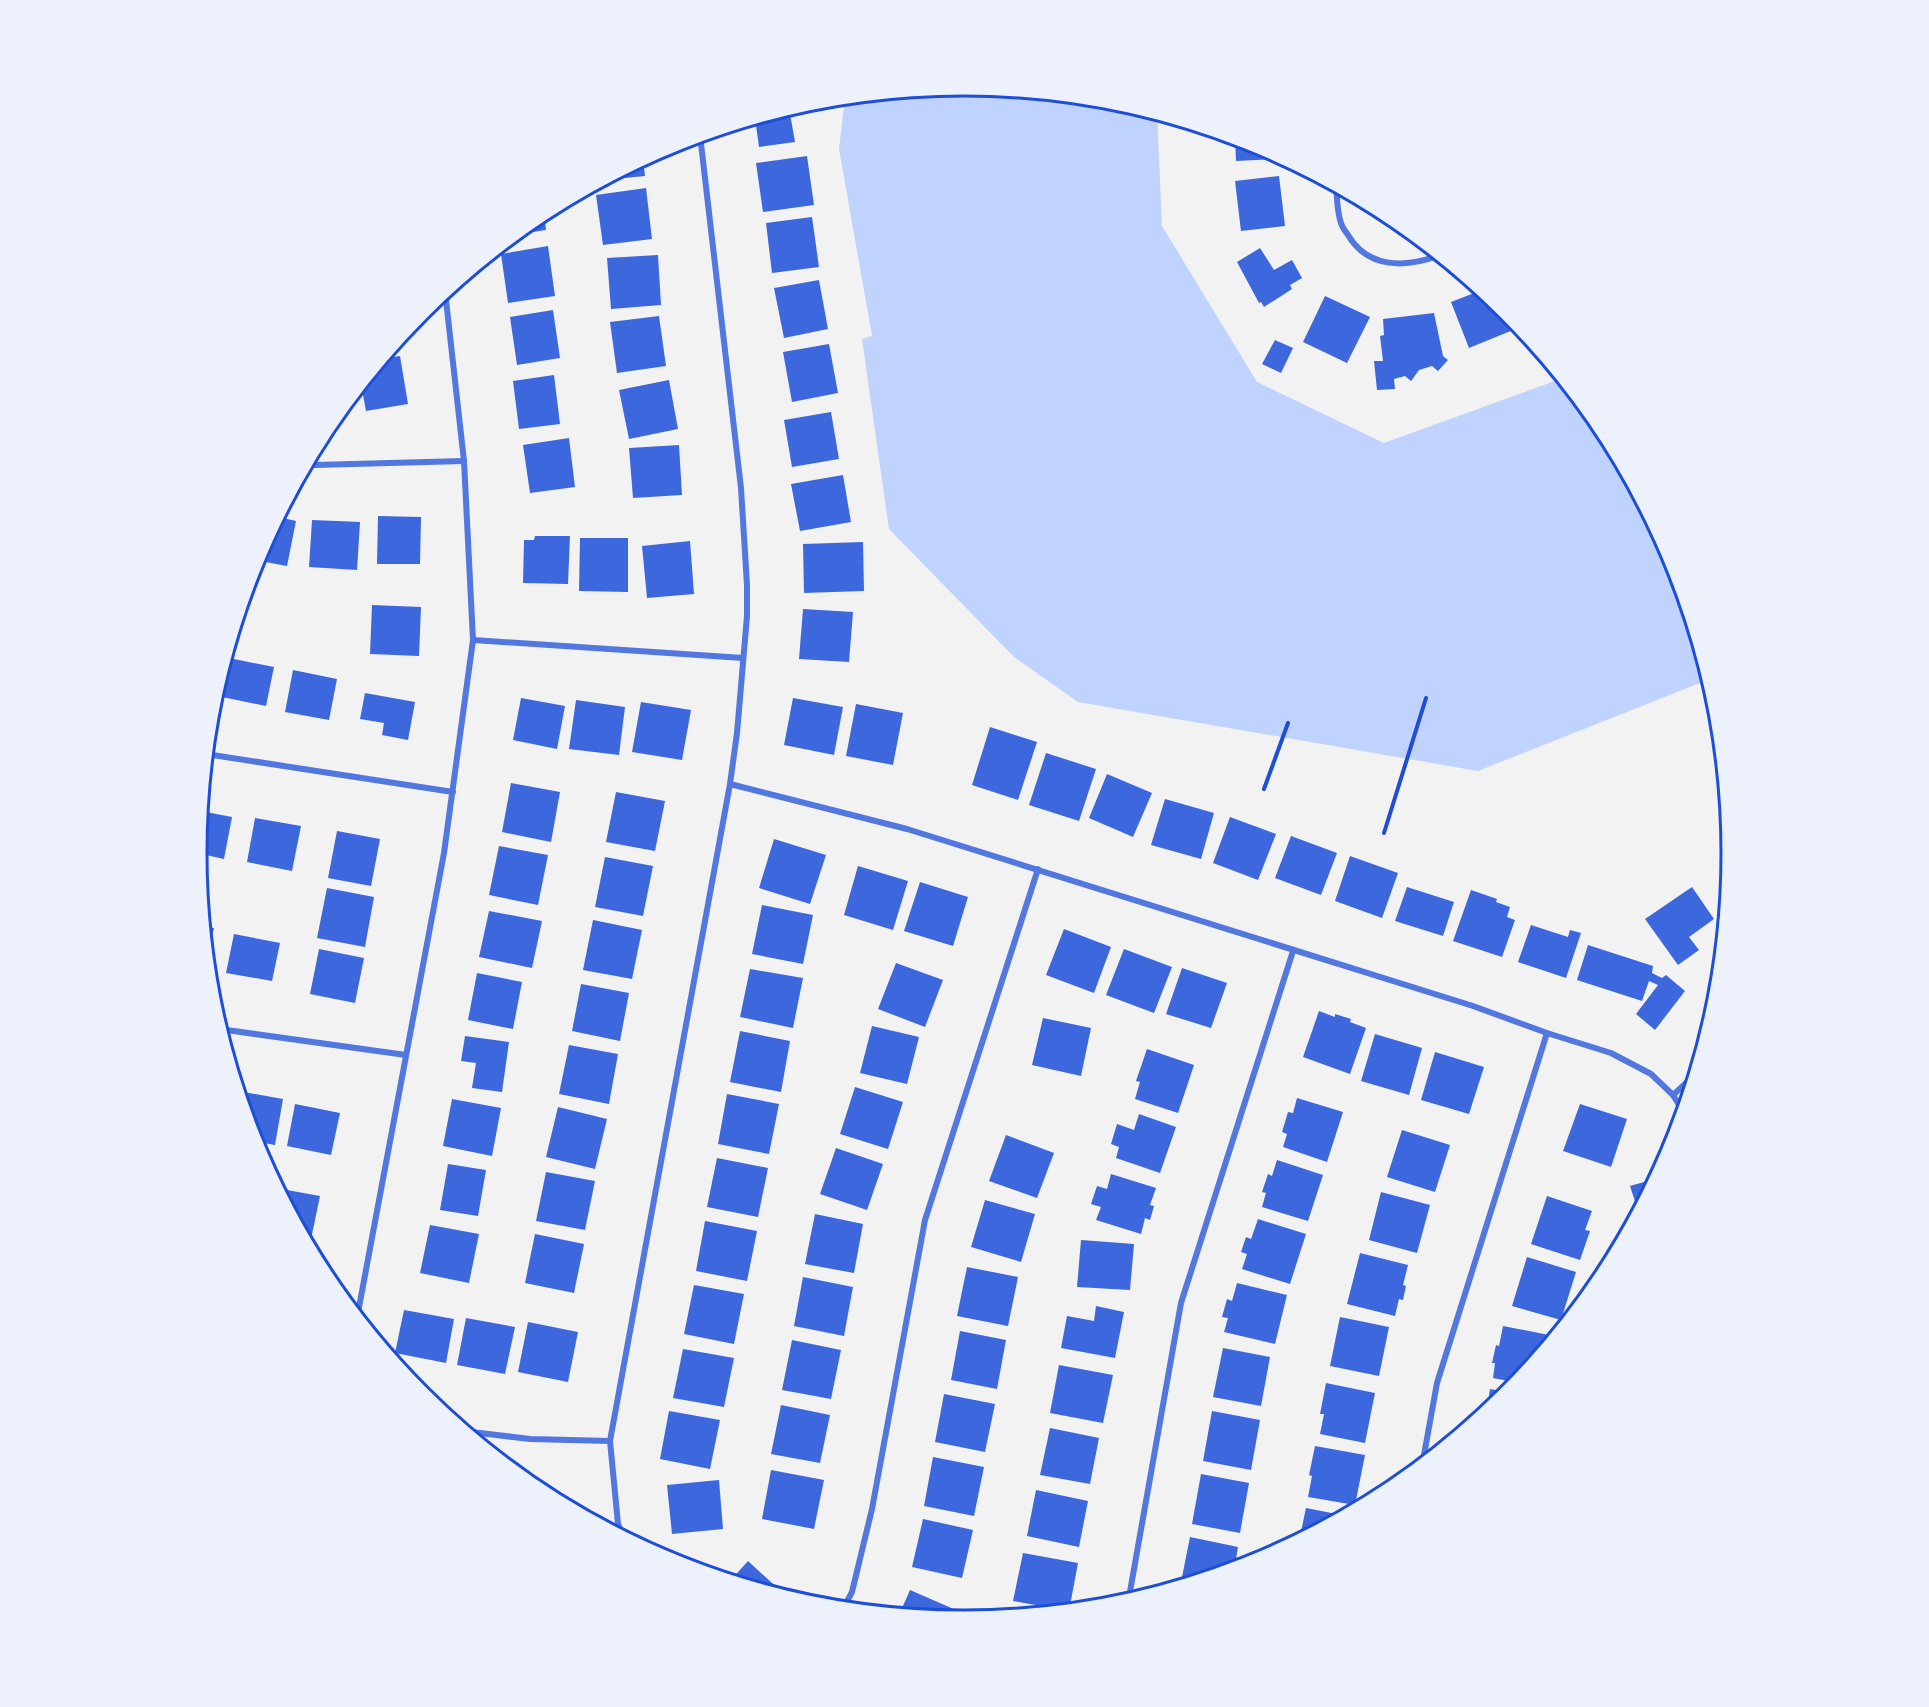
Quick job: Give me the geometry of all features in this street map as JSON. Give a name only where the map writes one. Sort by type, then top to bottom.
[{"type":"street","points":[[620,1528],[610,1441],[730,784],[737,733],[747,616],[741,488],[701,144]]},
{"type":"street","points":[[1337,194],[1341,224],[1354,246],[1364,255],[1382,262],[1402,264],[1431,257]]},
{"type":"street","points":[[359,1308],[444,853],[473,640],[464,461],[446,302]]},
{"type":"street","points":[[315,465],[464,461]]},
{"type":"street","points":[[473,640],[743,658]]},
{"type":"street","points":[[213,755],[453,792]]},
{"type":"street","points":[[730,784],[907,829],[1473,1006],[1611,1053],[1651,1074],[1674,1095],[1679,1104]]},
{"type":"street","points":[[847,1602],[852,1592],[872,1509],[925,1220],[1038,869]]},
{"type":"street","points":[[1130,1592],[1181,1304],[1293,951]]},
{"type":"street","points":[[229,1030],[406,1055]]},
{"type":"street","points":[[1424,1455],[1437,1383],[1547,1033]]},
{"type":"street","points":[[1674,1095],[1686,1083]]},
{"type":"street","points":[[477,1433],[530,1439],[610,1441]]},
{"type":"path","points":[[1384,833],[1426,698]]},
{"type":"path","points":[[1264,789],[1288,723]]},
{"type":"water","points":[[964,96],[1014,98],[1063,102],[1157,121],[1162,226],[1257,382],[1384,443],[1556,381],[1621,475],[1644,518],[1682,610],[1702,682],[1478,771],[1078,702],[1014,657],[889,529],[862,339],[872,336],[839,149],[844,106],[866,102]]},
{"type":"building","points":[[791,117],[795,142],[759,147],[756,126]]},
{"type":"building","points":[[1235,147],[1267,160],[1236,161]]},
{"type":"building","points":[[807,156],[814,205],[763,212],[756,163]]},
{"type":"building","points":[[644,167],[645,176],[621,178]]},
{"type":"building","points":[[1279,176],[1285,226],[1241,231],[1235,181]]},
{"type":"building","points":[[646,188],[652,239],[603,245],[596,195]]},
{"type":"building","points":[[812,217],[819,267],[772,273],[766,223]]},
{"type":"building","points":[[545,223],[546,230],[533,232]]},
{"type":"building","points":[[548,246],[555,296],[508,303],[502,254]]},
{"type":"building","points":[[1260,248],[1274,270],[1292,260],[1302,278],[1290,285],[1292,289],[1264,307],[1261,302],[1259,303],[1237,262]]},
{"type":"building","points":[[658,255],[661,305],[611,309],[607,258]]},
{"type":"building","points":[[819,280],[828,329],[784,338],[774,288]]},
{"type":"building","points":[[1474,293],[1512,330],[1469,348],[1451,302]]},
{"type":"building","points":[[1325,296],[1370,317],[1347,363],[1303,342]]},
{"type":"building","points":[[553,310],[560,358],[517,365],[510,317]]},
{"type":"building","points":[[1434,313],[1443,356],[1448,360],[1438,371],[1432,366],[1419,370],[1411,381],[1405,376],[1394,379],[1395,389],[1377,390],[1374,361],[1383,361],[1380,336],[1384,335],[1383,319]]},
{"type":"building","points":[[659,316],[666,366],[617,373],[610,322]]},
{"type":"building","points":[[1275,340],[1293,348],[1281,373],[1262,364]]},
{"type":"building","points":[[829,344],[838,393],[792,402],[783,352]]},
{"type":"building","points":[[400,356],[408,404],[366,411],[363,394],[392,357]]},
{"type":"building","points":[[554,375],[560,424],[519,429],[513,381]]},
{"type":"building","points":[[669,380],[678,429],[629,439],[619,390]]},
{"type":"building","points":[[831,412],[839,459],[792,467],[784,420]]},
{"type":"building","points":[[569,438],[575,487],[530,493],[523,445]]},
{"type":"building","points":[[679,445],[682,495],[633,498],[629,448]]},
{"type":"building","points":[[843,475],[851,522],[800,531],[791,484]]},
{"type":"building","points":[[378,516],[421,517],[420,564],[377,564]]},
{"type":"building","points":[[285,519],[296,521],[287,566],[266,562]]},
{"type":"building","points":[[312,520],[360,522],[357,570],[309,567]]},
{"type":"building","points":[[535,536],[570,536],[568,584],[523,583],[524,540],[534,540]]},
{"type":"building","points":[[580,538],[628,538],[628,592],[579,591]]},
{"type":"building","points":[[690,541],[694,594],[647,598],[642,546]]},
{"type":"building","points":[[863,542],[864,591],[804,593],[803,544]]},
{"type":"building","points":[[372,605],[421,607],[419,656],[370,654]]},
{"type":"building","points":[[803,609],[853,612],[849,662],[799,659]]},
{"type":"building","points":[[233,659],[274,667],[266,706],[224,697]]},
{"type":"building","points":[[293,670],[337,679],[329,720],[285,712]]},
{"type":"building","points":[[365,693],[415,702],[408,740],[382,735],[384,723],[360,719]]},
{"type":"building","points":[[521,698],[565,706],[557,749],[513,740]]},
{"type":"building","points":[[793,698],[843,707],[834,755],[784,745]]},
{"type":"building","points":[[576,700],[625,707],[619,755],[569,749]]},
{"type":"building","points":[[641,702],[691,710],[682,760],[632,752]]},
{"type":"building","points":[[856,704],[903,713],[893,765],[846,756]]},
{"type":"building","points":[[990,727],[1037,742],[1018,800],[972,785]]},
{"type":"building","points":[[1046,753],[1096,769],[1079,821],[1029,805]]},
{"type":"building","points":[[1107,774],[1152,793],[1133,837],[1089,818]]},
{"type":"building","points":[[511,783],[560,792],[551,842],[502,832]]},
{"type":"building","points":[[616,792],[665,801],[655,851],[606,842]]},
{"type":"building","points":[[1165,799],[1214,813],[1201,859],[1151,845]]},
{"type":"building","points":[[209,812],[232,817],[224,859],[207,855]]},
{"type":"building","points":[[1230,817],[1276,834],[1258,880],[1213,863]]},
{"type":"building","points":[[255,818],[301,826],[292,871],[247,862]]},
{"type":"building","points":[[337,831],[380,839],[371,886],[328,878]]},
{"type":"building","points":[[1291,836],[1337,853],[1321,895],[1275,878]]},
{"type":"building","points":[[774,839],[826,855],[810,904],[759,888]]},
{"type":"building","points":[[499,846],[548,855],[538,905],[489,895]]},
{"type":"building","points":[[1350,856],[1398,873],[1382,918],[1335,901]]},
{"type":"building","points":[[605,857],[653,866],[643,916],[595,907]]},
{"type":"building","points":[[858,866],[908,881],[893,930],[844,915]]},
{"type":"building","points":[[920,882],[968,897],[953,946],[904,931]]},
{"type":"building","points":[[1407,887],[1454,902],[1443,936],[1395,921]]},
{"type":"building","points":[[1692,887],[1714,919],[1689,937],[1699,950],[1678,965],[1645,919]]},
{"type":"building","points":[[327,888],[374,897],[365,947],[317,938]]},
{"type":"building","points":[[1471,890],[1497,899],[1496,902],[1510,907],[1507,917],[1515,920],[1502,957],[1453,941]]},
{"type":"building","points":[[762,905],[813,915],[803,964],[752,954]]},
{"type":"building","points":[[489,911],[542,921],[532,968],[479,957]]},
{"type":"building","points":[[593,920],[642,930],[632,979],[583,970]]},
{"type":"building","points":[[1531,925],[1568,937],[1570,930],[1581,933],[1566,978],[1518,962]]},
{"type":"building","points":[[1064,929],[1111,947],[1094,993],[1046,975]]},
{"type":"building","points":[[234,934],[280,943],[272,981],[226,973]]},
{"type":"building","points":[[1588,945],[1653,966],[1652,973],[1662,978],[1666,975],[1685,991],[1655,1030],[1636,1014],[1658,985],[1649,981],[1642,1001],[1577,980]]},
{"type":"building","points":[[319,949],[364,958],[355,1003],[310,994]]},
{"type":"building","points":[[1124,949],[1172,967],[1154,1013],[1106,995]]},
{"type":"building","points":[[896,963],[943,980],[925,1027],[878,1009]]},
{"type":"building","points":[[1182,968],[1227,983],[1211,1028],[1166,1014]]},
{"type":"building","points":[[750,969],[803,978],[793,1028],[740,1017]]},
{"type":"building","points":[[477,973],[522,982],[513,1029],[468,1020]]},
{"type":"building","points":[[581,984],[629,993],[620,1041],[572,1031]]},
{"type":"building","points":[[1319,1011],[1335,1017],[1335,1014],[1351,1019],[1350,1022],[1366,1028],[1350,1074],[1303,1057]]},
{"type":"building","points":[[1043,1018],[1091,1028],[1081,1076],[1032,1065]]},
{"type":"building","points":[[872,1026],[919,1037],[907,1084],[860,1073]]},
{"type":"building","points":[[740,1031],[790,1041],[781,1092],[730,1082]]},
{"type":"building","points":[[1375,1034],[1422,1048],[1409,1095],[1361,1081]]},
{"type":"building","points":[[465,1036],[509,1042],[502,1092],[472,1088],[476,1063],[461,1061]]},
{"type":"building","points":[[569,1045],[618,1054],[609,1104],[559,1094]]},
{"type":"building","points":[[1147,1049],[1194,1065],[1178,1113],[1135,1099],[1140,1082],[1136,1081]]},
{"type":"building","points":[[1435,1052],[1484,1067],[1469,1114],[1421,1100]]},
{"type":"building","points":[[855,1087],[903,1102],[888,1149],[840,1134]]},
{"type":"building","points":[[246,1092],[283,1099],[275,1145],[265,1143]]},
{"type":"building","points":[[727,1094],[779,1104],[769,1154],[718,1144]]},
{"type":"building","points":[[1297,1098],[1343,1112],[1327,1162],[1283,1147],[1287,1134],[1282,1132],[1288,1112],[1293,1113]]},
{"type":"building","points":[[452,1099],[501,1108],[492,1156],[443,1146]]},
{"type":"building","points":[[295,1104],[340,1113],[331,1155],[287,1146]]},
{"type":"building","points":[[1580,1104],[1627,1119],[1611,1167],[1563,1151]]},
{"type":"building","points":[[558,1107],[607,1119],[595,1169],[546,1157]]},
{"type":"building","points":[[1139,1114],[1176,1127],[1160,1173],[1116,1158],[1119,1147],[1111,1144],[1117,1124],[1134,1130]]},
{"type":"building","points":[[1402,1130],[1450,1145],[1435,1192],[1387,1177]]},
{"type":"building","points":[[1006,1135],[1054,1153],[1037,1198],[989,1181]]},
{"type":"building","points":[[836,1148],[883,1164],[867,1210],[820,1194]]},
{"type":"building","points":[[717,1158],[768,1168],[758,1217],[707,1207]]},
{"type":"building","points":[[1277,1160],[1323,1175],[1308,1221],[1262,1207],[1266,1193],[1262,1192],[1268,1174],[1272,1176]]},
{"type":"building","points":[[448,1164],[486,1170],[478,1216],[440,1210]]},
{"type":"building","points":[[546,1172],[595,1181],[585,1230],[536,1221]]},
{"type":"building","points":[[1111,1174],[1156,1188],[1150,1205],[1154,1206],[1150,1220],[1145,1218],[1141,1234],[1096,1220],[1101,1207],[1091,1204],[1097,1186],[1107,1189]]},
{"type":"building","points":[[1647,1181],[1636,1204],[1630,1186]]},
{"type":"building","points":[[285,1190],[320,1196],[311,1237]]},
{"type":"building","points":[[1381,1192],[1430,1205],[1417,1253],[1369,1240]]},
{"type":"building","points":[[1547,1196],[1592,1211],[1585,1230],[1590,1231],[1580,1260],[1531,1244]]},
{"type":"building","points":[[985,1200],[1035,1214],[1021,1262],[971,1247]]},
{"type":"building","points":[[815,1214],[863,1224],[854,1273],[805,1264]]},
{"type":"building","points":[[1258,1219],[1306,1234],[1290,1284],[1242,1269],[1247,1254],[1241,1252],[1246,1237],[1251,1239]]},
{"type":"building","points":[[705,1221],[757,1231],[747,1281],[696,1271]]},
{"type":"building","points":[[430,1225],[479,1234],[469,1283],[420,1273]]},
{"type":"building","points":[[535,1234],[584,1244],[574,1293],[525,1283]]},
{"type":"building","points":[[1081,1240],[1134,1244],[1130,1290],[1077,1287]]},
{"type":"building","points":[[1360,1253],[1408,1265],[1403,1285],[1406,1286],[1403,1300],[1399,1299],[1395,1316],[1347,1304]]},
{"type":"building","points":[[1527,1257],[1576,1272],[1561,1320],[1512,1306]]},
{"type":"building","points":[[967,1267],[1018,1277],[1008,1326],[957,1316]]},
{"type":"building","points":[[803,1277],[853,1287],[844,1336],[794,1326]]},
{"type":"building","points":[[1237,1283],[1287,1295],[1275,1344],[1224,1332],[1228,1318],[1222,1317],[1227,1299],[1232,1301]]},
{"type":"building","points":[[694,1285],[744,1294],[734,1344],[684,1334]]},
{"type":"building","points":[[1096,1306],[1124,1312],[1115,1358],[1061,1348],[1067,1316],[1094,1321]]},
{"type":"building","points":[[404,1310],[454,1319],[446,1363],[395,1353]]},
{"type":"building","points":[[1340,1317],[1389,1327],[1379,1376],[1330,1366]]},
{"type":"building","points":[[466,1318],[515,1327],[505,1374],[457,1365]]},
{"type":"building","points":[[528,1322],[578,1332],[568,1382],[518,1372]]},
{"type":"building","points":[[1503,1326],[1549,1335],[1508,1381],[1493,1378],[1495,1363],[1492,1363],[1496,1345],[1499,1346]]},
{"type":"building","points":[[960,1331],[1006,1340],[997,1389],[951,1380]]},
{"type":"building","points":[[792,1340],[841,1350],[831,1399],[782,1390]]},
{"type":"building","points":[[1223,1348],[1270,1357],[1261,1406],[1213,1397]]},
{"type":"building","points":[[683,1349],[734,1358],[724,1407],[673,1398]]},
{"type":"building","points":[[1059,1365],[1113,1375],[1103,1423],[1050,1413]]},
{"type":"building","points":[[1326,1383],[1375,1393],[1365,1443],[1320,1434],[1324,1414],[1320,1414]]},
{"type":"building","points":[[1490,1389],[1498,1391],[1488,1400]]},
{"type":"building","points":[[944,1394],[995,1404],[985,1452],[935,1442]]},
{"type":"building","points":[[781,1405],[830,1415],[820,1463],[771,1454]]},
{"type":"building","points":[[669,1411],[720,1420],[710,1469],[660,1459]]},
{"type":"building","points":[[1212,1411],[1260,1420],[1251,1470],[1203,1461]]},
{"type":"building","points":[[1050,1428],[1099,1438],[1090,1484],[1040,1475]]},
{"type":"building","points":[[1315,1446],[1365,1455],[1356,1502],[1352,1504],[1308,1497],[1312,1476],[1309,1475]]},
{"type":"building","points":[[933,1457],[984,1467],[974,1516],[924,1506]]},
{"type":"building","points":[[771,1470],[824,1480],[814,1529],[762,1519]]},
{"type":"building","points":[[1201,1474],[1249,1483],[1240,1533],[1192,1524]]},
{"type":"building","points":[[719,1480],[723,1529],[672,1534],[667,1485]]},
{"type":"building","points":[[1036,1490],[1088,1501],[1079,1547],[1027,1536]]},
{"type":"building","points":[[1306,1508],[1336,1514],[1301,1533]]},
{"type":"building","points":[[923,1519],[973,1530],[962,1578],[912,1567]]},
{"type":"building","points":[[1190,1537],[1238,1547],[1236,1560],[1182,1579]]},
{"type":"building","points":[[1023,1553],[1078,1563],[1070,1604],[1044,1607],[1013,1601]]},
{"type":"building","points":[[748,1561],[776,1587],[768,1585],[735,1575]]},
{"type":"building","points":[[910,1590],[956,1610],[956,1611],[902,1608]]}]
